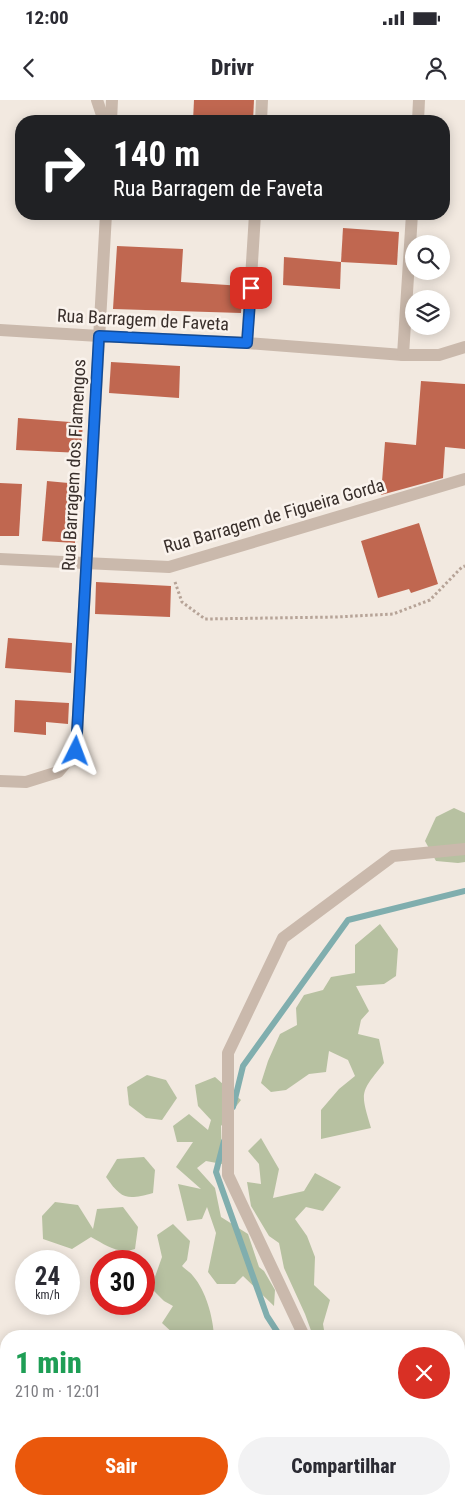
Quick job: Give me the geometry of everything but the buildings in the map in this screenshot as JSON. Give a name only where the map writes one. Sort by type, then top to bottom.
[{"type":"street","points":[[97,100],[102,115]]},
{"type":"street","points":[[111,115],[112,100]]},
{"type":"street","points":[[261,115],[262,100]]},
{"type":"street","points":[[418,115],[419,100]]},
{"type":"street","name":"Rua Barragem dos Flamengos","points":[[0,781],[26,782],[58,772],[76,751],[106,220]]},
{"type":"street","points":[[247,343],[255,220]]},
{"type":"street","points":[[403,355],[412,220]]},
{"type":"street","name":"Rua Barragem de Faveta","points":[[0,330],[247,343],[403,355],[439,355],[465,347]]},
{"type":"street","name":"Rua Barragem de Figueira Gorda","points":[[0,559],[170,567],[465,479]]},
{"type":"street","points":[[301,1330],[228,1175],[228,1053],[283,938],[393,856],[465,849]]},
{"type":"path","points":[[170,567],[182,602],[206,620],[259,620],[393,614],[430,600],[465,566]]},
{"type":"green space","points":[[454,808],[465,813],[465,862],[436,861],[425,841],[436,817]]},
{"type":"green space","points":[[380,924],[398,949],[396,976],[384,984],[356,986],[369,1011],[361,1020],[358,1034],[379,1039],[384,1063],[366,1087],[364,1093],[365,1106],[371,1128],[321,1139],[321,1110],[339,1089],[355,1076],[348,1060],[329,1051],[326,1072],[309,1074],[286,1090],[271,1092],[261,1083],[280,1034],[297,1025],[296,1008],[304,995],[323,990],[331,977],[355,973],[355,945]]},
{"type":"green space","points":[[147,1075],[166,1080],[177,1098],[162,1120],[146,1118],[129,1105],[127,1087]]},
{"type":"green space","points":[[215,1077],[241,1100],[221,1126],[222,1164],[206,1161],[197,1168],[215,1188],[221,1217],[248,1234],[259,1267],[264,1271],[275,1290],[274,1306],[243,1276],[235,1284],[217,1284],[208,1272],[216,1233],[207,1207],[202,1219],[187,1221],[178,1184],[201,1189],[176,1167],[193,1142],[177,1142],[173,1126],[189,1114],[208,1130],[211,1120],[198,1106],[195,1085]]},
{"type":"green space","points":[[261,1138],[279,1169],[273,1198],[304,1191],[315,1173],[341,1187],[323,1211],[306,1207],[295,1219],[307,1236],[315,1257],[314,1285],[330,1300],[323,1324],[324,1330],[311,1330],[284,1268],[279,1243],[269,1236],[251,1206],[247,1182],[261,1184],[259,1164],[248,1151]]},
{"type":"green space","points":[[144,1157],[155,1170],[153,1193],[137,1197],[121,1194],[106,1177],[117,1159]]},
{"type":"green space","points":[[55,1202],[78,1205],[93,1229],[97,1209],[123,1207],[138,1227],[135,1249],[118,1250],[91,1237],[72,1249],[43,1239],[42,1216]]},
{"type":"green space","points":[[173,1224],[190,1241],[187,1260],[182,1266],[193,1276],[202,1289],[213,1330],[170,1330],[162,1323],[173,1306],[164,1301],[155,1292],[155,1277],[162,1257],[157,1235]]},
{"type":"waterway","points":[[233,1107],[243,1066],[348,920],[465,891]]},
{"type":"waterway","points":[[224,1141],[216,1172],[267,1316],[276,1330]]},
{"type":"route","points":[[76,751],[99,336],[247,343],[251,288]]}]
